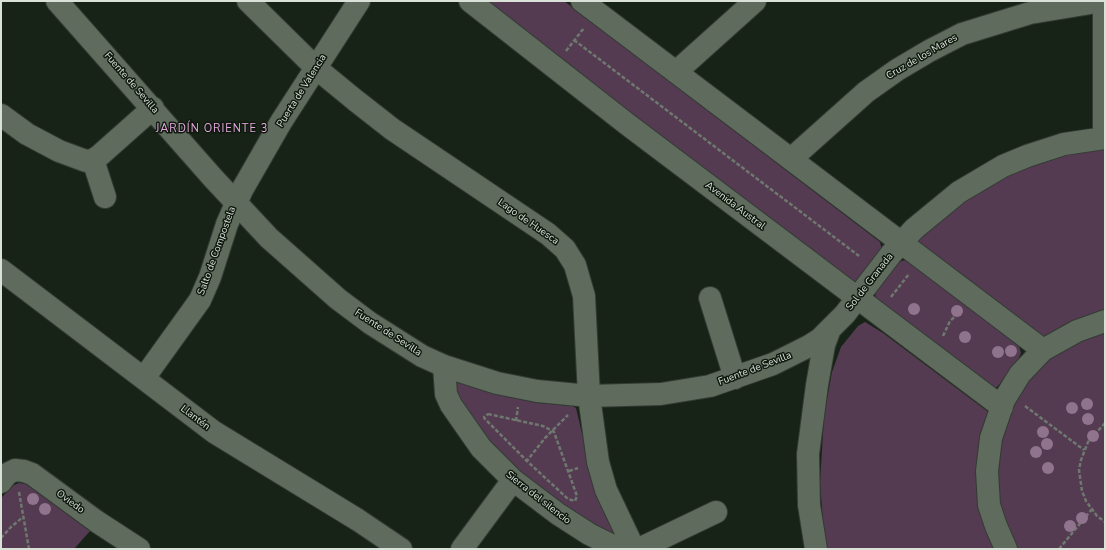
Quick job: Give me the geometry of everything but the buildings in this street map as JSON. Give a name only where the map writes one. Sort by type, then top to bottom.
[{"type":"street","name":"Fuente de Sevilla","points":[[57,1],[236,203],[288,256],[338,299],[402,344],[444,366],[521,388],[562,394],[589,396],[661,394],[710,386],[773,364],[809,346],[820,339],[830,329]]},
{"type":"street","name":"Lago de Huesca","points":[[248,1],[316,68],[392,129],[548,234],[565,249],[576,265],[584,296],[589,396],[598,462],[606,490],[634,549]]},
{"type":"street","name":"Puerta de Valencia","points":[[236,203],[281,122],[359,1]]},
{"type":"street","name":"Avenida Austral","points":[[470,1],[633,128],[877,314],[1005,400]]},
{"type":"street","points":[[582,1],[1043,350]]},
{"type":"street","points":[[676,72],[755,1]]},
{"type":"street","points":[[1103,1],[1105,138]]},
{"type":"street","name":"Cruz de los Mares","points":[[791,159],[866,92],[897,70],[962,34],[1030,13],[1103,1]]},
{"type":"street","points":[[1,115],[27,134],[59,151],[78,160],[93,160],[153,108]]},
{"type":"street","name":"Sol de Granada","points":[[816,549],[811,522],[807,479],[810,432],[824,345],[830,329],[857,299],[901,242],[925,218],[980,178],[1003,166],[1052,148],[1105,138]]},
{"type":"street","points":[[93,160],[105,197]]},
{"type":"street","name":"Salto de Compostela","points":[[144,378],[200,300],[210,277],[227,224],[236,203]]},
{"type":"street","name":"Llantén","points":[[1,270],[214,432],[351,516],[401,549]]},
{"type":"street","points":[[710,298],[735,378]]},
{"type":"street","points":[[1006,549],[991,510],[987,482],[991,438],[1005,400],[1020,374],[1043,350],[1077,331],[1105,321]]},
{"type":"street","name":"Sierra del silencio","points":[[444,366],[446,394],[451,405],[481,448],[513,480],[572,524],[619,549]]},
{"type":"street","name":"Oviedo","points":[[8,476],[24,471],[32,474],[96,521],[139,549]]},
{"type":"street","points":[[462,549],[513,480]]},
{"type":"street","points":[[639,549],[716,512]]},
{"type":"path","points":[[563,54],[587,23]]},
{"type":"path","points":[[574,40],[859,256]]},
{"type":"path","points":[[877,314],[912,269]]},
{"type":"path","points":[[942,340],[948,324],[961,312]]},
{"type":"path","points":[[513,480],[552,430],[589,396]]},
{"type":"path","points":[[1005,400],[1084,450]]},
{"type":"path","points":[[485,415],[543,426],[552,430],[557,436],[576,499],[572,501],[568,499],[527,462],[485,419],[485,415]]},
{"type":"path","points":[[1105,423],[1092,435],[1084,450],[1080,470],[1080,480],[1086,501],[1105,522]]},
{"type":"path","points":[[8,476],[23,517],[29,549]]},
{"type":"path","points":[[1058,549],[1092,509]]},
{"type":"path","points":[[1,538],[23,517]]},
{"type":"shaded area","points":[[486,1],[564,1],[880,242],[882,250],[857,281],[851,281],[643,123]]},
{"type":"shaded area","points":[[1105,147],[1105,312],[1045,337],[1038,334],[918,242],[918,237],[933,221],[1005,176],[1056,157]]},
{"type":"shaded area","points":[[906,260],[1019,346],[1021,353],[1016,364],[997,387],[994,388],[876,301],[875,291],[892,268],[901,261]]},
{"type":"shaded area","points":[[865,322],[883,333],[987,411],[989,415],[997,549],[827,549],[824,535],[820,483],[824,416],[832,372],[841,347],[858,326]]},
{"type":"shaded area","points":[[1105,332],[1105,549],[1017,549],[1009,533],[999,503],[997,482],[1001,440],[1013,404],[1028,380],[1049,358],[1070,345]]},
{"type":"shaded area","points":[[452,380],[509,397],[538,403],[572,406],[576,408],[591,472],[615,535],[609,540],[493,453],[450,382]]},
{"type":"shaded area","points":[[19,483],[27,484],[90,531],[74,549],[1,549],[1,498],[14,485]]},
{"type":"district","name":"JARDÍN ORIENTE 3","points":[[212,129]]}]
